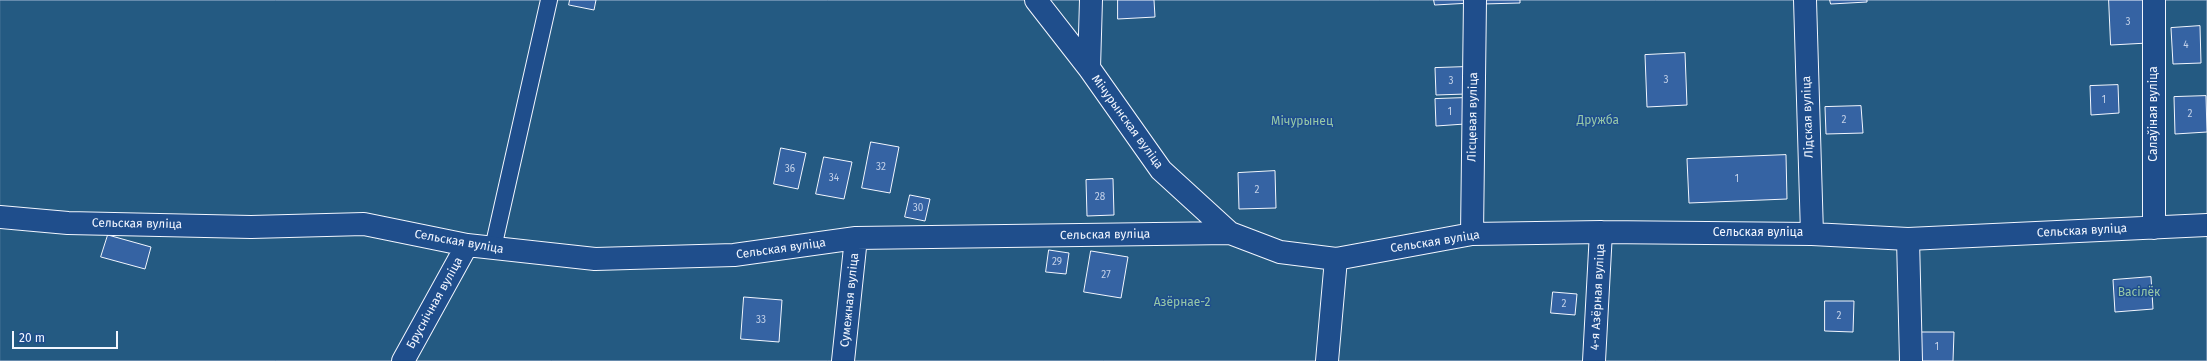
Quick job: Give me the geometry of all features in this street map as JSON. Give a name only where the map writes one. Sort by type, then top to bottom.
[{"type":"street","name":"Мічурынская вуліца","points":[[1036,0],[1089,68],[1161,170],[1230,233]]},
{"type":"street","points":[[1089,68],[1091,0]]},
{"type":"street","name":"Лісцевая вуліца","points":[[1472,234],[1475,0]]},
{"type":"street","name":"Лідская вуліца","points":[[1805,0],[1812,234]]},
{"type":"street","name":"Салаўіная вуліца","points":[[2154,0],[2154,228]]},
{"type":"street","name":"Сельская вуліца","points":[[0,217],[68,223],[251,227],[364,224],[467,245],[595,259],[734,255],[856,238],[1230,233],[1280,252],[1336,259],[1472,234],[1601,232],[1812,234],[1908,239],[2207,225]]},
{"type":"street","name":"4-я Азёрная вуліца","points":[[1594,361],[1601,232]]},
{"type":"street","name":"Сумежная вуліца","points":[[843,361],[856,238]]},
{"type":"street","points":[[1908,239],[1911,361]]},
{"type":"street","name":"Бруснічная вуліца","points":[[403,361],[467,245]]},
{"type":"street","points":[[1327,361],[1336,259]]},
{"type":"lane","points":[[493,248],[549,0]]},
{"type":"green space","points":[[0,0],[2207,0],[2207,361],[0,361]]},
{"type":"building","points":[[570,0],[596,0],[594,10],[569,5]]},
{"type":"building","points":[[1118,0],[1154,0],[1155,17],[1118,19]]},
{"type":"building","points":[[1434,0],[1471,0],[1471,3],[1435,5]]},
{"type":"building","points":[[1483,0],[1520,0],[1520,3],[1483,4]]},
{"type":"building","points":[[1830,0],[1867,0],[1867,2],[1831,4]]},
{"type":"building","points":[[2109,0],[2146,0],[2148,43],[2111,45]]},
{"type":"building","points":[[2200,26],[2201,63],[2173,64],[2171,28]]},
{"type":"building","points":[[1685,53],[1687,105],[1647,107],[1645,55]]},
{"type":"building","points":[[1465,67],[1466,94],[1436,95],[1435,68]]},
{"type":"building","points":[[2118,85],[2119,113],[2091,115],[2090,86]]},
{"type":"building","points":[[2206,96],[2207,132],[2175,134],[2174,97]]},
{"type":"building","points":[[1464,98],[1465,124],[1436,126],[1435,99]]},
{"type":"building","points":[[1861,106],[1863,133],[1826,134],[1825,107]]},
{"type":"building","points":[[871,142],[899,147],[890,193],[862,188]]},
{"type":"building","points":[[781,148],[806,153],[798,189],[774,184]]},
{"type":"building","points":[[1786,155],[1787,199],[1689,203],[1687,159]]},
{"type":"building","points":[[824,157],[852,162],[844,199],[816,194]]},
{"type":"building","points":[[1275,171],[1276,208],[1239,209],[1238,173]]},
{"type":"building","points":[[1113,179],[1114,215],[1087,216],[1086,180]]},
{"type":"building","points":[[910,195],[930,199],[925,221],[905,217]]},
{"type":"building","points":[[108,235],[151,247],[145,269],[101,257]]},
{"type":"building","points":[[1049,250],[1069,253],[1066,274],[1046,272]]},
{"type":"building","points":[[1091,251],[1128,257],[1121,298],[1084,292]]},
{"type":"building","points":[[2151,277],[2153,309],[2115,312],[2113,280]]},
{"type":"building","points":[[1553,292],[1577,294],[1575,315],[1551,313]]},
{"type":"building","points":[[744,297],[782,300],[779,342],[741,339]]},
{"type":"building","points":[[1825,301],[1854,301],[1853,332],[1825,331]]},
{"type":"building","points":[[1921,332],[1954,332],[1953,361],[1920,361]]},
{"type":"park label","name":"Дружба","points":[[1598,121]]},
{"type":"park label","name":"Мічурынец","points":[[1302,122]]},
{"type":"park label","name":"Васілёк","points":[[2139,293]]},
{"type":"park label","name":"Азёрнае-2","points":[[1182,303]]}]
